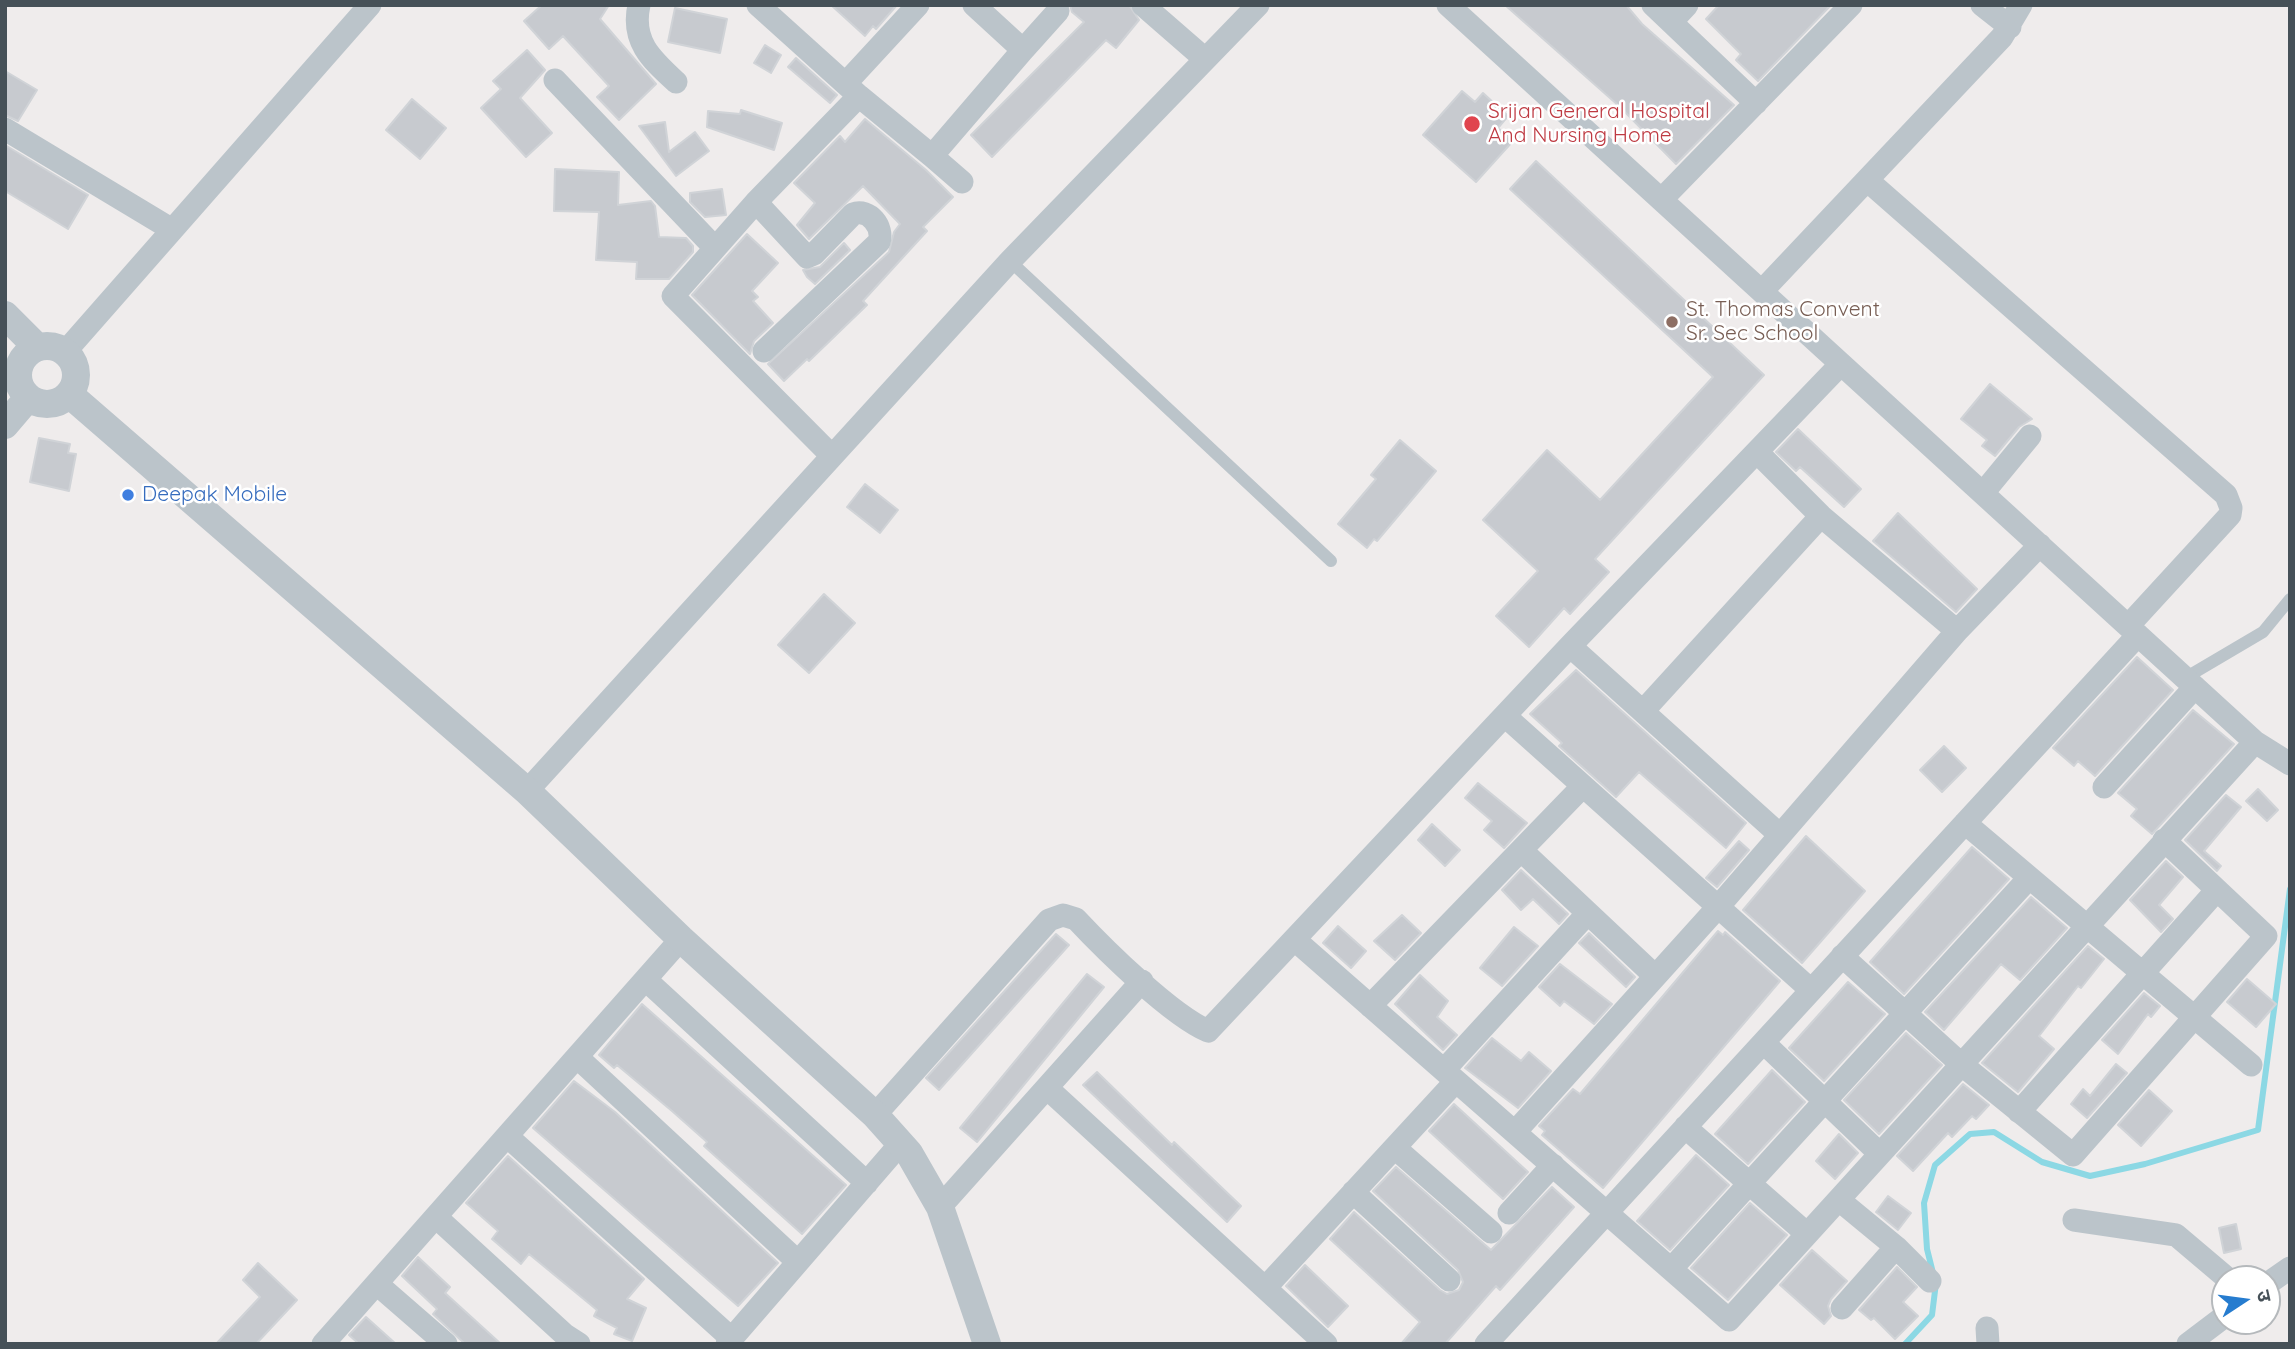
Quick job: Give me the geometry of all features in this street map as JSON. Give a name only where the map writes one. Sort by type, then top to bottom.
[{"type":"street","points":[[65,352],[370,5]]},
{"type":"street","points":[[639,5],[635,25],[650,58],[676,82]]},
{"type":"street","points":[[832,456],[673,296],[853,90],[918,5]]},
{"type":"street","points":[[974,5],[1023,50]]},
{"type":"street","points":[[1143,5],[1205,59]]},
{"type":"street","points":[[527,791],[1010,261],[1258,5]]},
{"type":"street","points":[[1448,5],[2255,742],[2290,764]]},
{"type":"street","points":[[1653,5],[1756,103]]},
{"type":"street","points":[[1671,22],[1687,5]]},
{"type":"street","points":[[1662,200],[1851,5]]},
{"type":"street","points":[[1982,5],[2010,27]]},
{"type":"street","points":[[1762,291],[2010,27],[2021,5]]},
{"type":"street","points":[[769,9],[853,90],[962,182]]},
{"type":"street","points":[[932,156],[1058,11]]},
{"type":"street","points":[[555,80],[715,248]]},
{"type":"street","points":[[5,129],[171,229]]},
{"type":"street","points":[[1486,1344],[1965,823],[2230,515],[2231,508],[2226,495],[1867,180]]},
{"type":"street","points":[[756,202],[807,257],[859,212],[873,220],[882,234],[879,242],[764,351]]},
{"type":"street","points":[[5,315],[37,347]]},
{"type":"street","points":[[37,347],[56,347],[73,361],[76,372],[69,394],[54,404],[45,404],[29,398],[22,390],[12,364],[37,347]]},
{"type":"street","points":[[875,1115],[1049,920],[1063,915],[1076,919],[1142,981],[1196,1025],[1208,1031],[1570,646],[1841,364]]},
{"type":"street","points":[[69,394],[527,791],[681,939],[875,1115],[901,1143],[940,1207],[987,1344]]},
{"type":"street","points":[[5,425],[29,398]]},
{"type":"street","points":[[1983,493],[2030,436]]},
{"type":"street","points":[[1757,452],[1821,516],[1957,631]]},
{"type":"street","points":[[1644,710],[1821,516]]},
{"type":"street","points":[[1515,1132],[1718,907],[1957,631],[2040,545]]},
{"type":"street","points":[[1570,646],[1780,835]]},
{"type":"street","points":[[2104,787],[2190,683]]},
{"type":"street","points":[[1505,716],[1811,990]]},
{"type":"street","points":[[1295,940],[1729,1320],[2255,742]]},
{"type":"street","points":[[1370,1006],[1583,786]]},
{"type":"street","points":[[1965,823],[2251,1065]]},
{"type":"street","points":[[1842,956],[1961,1064],[2073,1155],[2266,936],[2164,840]]},
{"type":"street","points":[[1522,851],[1655,976]]},
{"type":"street","points":[[1672,1268],[2029,878]]},
{"type":"street","points":[[2019,1112],[2216,891]]},
{"type":"street","points":[[1266,1287],[1395,1148],[1450,1075],[1588,913]]},
{"type":"street","points":[[323,1344],[681,939]]},
{"type":"street","points":[[646,980],[867,1183]]},
{"type":"street","points":[[940,1207],[1142,981]]},
{"type":"street","points":[[1764,1043],[1880,1154]]},
{"type":"street","points":[[577,1057],[798,1262]]},
{"type":"street","points":[[1047,1088],[1326,1344]]},
{"type":"street","points":[[1685,1127],[1807,1234]]},
{"type":"street","points":[[507,1136],[730,1341],[901,1143]]},
{"type":"street","points":[[1395,1148],[1491,1233]]},
{"type":"street","points":[[1509,1213],[1552,1165]]},
{"type":"street","points":[[1353,1192],[1449,1280]]},
{"type":"street","points":[[1839,1200],[1930,1281]]},
{"type":"street","points":[[436,1217],[565,1335],[579,1344]]},
{"type":"street","points":[[2074,1220],[2176,1235],[2211,1265]]},
{"type":"street","points":[[1842,1308],[1896,1248]]},
{"type":"street","points":[[377,1284],[446,1344]]},
{"type":"street","points":[[2188,1344],[2211,1327]]},
{"type":"lane","points":[[1010,261],[1331,561]]},
{"type":"lane","points":[[2190,683],[2263,632],[2290,598]]},
{"type":"building","points":[[542,5],[609,5],[600,19],[656,84],[619,120],[597,97],[609,86],[563,36],[549,49],[524,21]]},
{"type":"building","points":[[831,5],[897,5],[876,29],[873,26],[865,36]]},
{"type":"building","points":[[1070,5],[1129,5],[1139,20],[1116,48],[1106,40],[992,157],[971,135],[1084,22],[1072,12]]},
{"type":"building","points":[[1505,5],[1626,5],[1642,24],[1734,105],[1676,164],[1619,106]]},
{"type":"building","points":[[1719,5],[1831,5],[1758,81],[1736,60],[1741,54],[1706,19]]},
{"type":"building","points":[[675,8],[727,19],[720,53],[668,42]]},
{"type":"building","points":[[765,45],[781,55],[771,73],[754,63]]},
{"type":"building","points":[[527,50],[545,70],[520,98],[552,133],[526,157],[481,108],[501,89],[493,81]]},
{"type":"building","points":[[796,58],[837,95],[830,103],[788,67]]},
{"type":"building","points":[[5,71],[37,90],[18,121],[5,115]]},
{"type":"building","points":[[1462,91],[1475,102],[1483,93],[1508,116],[1498,128],[1513,141],[1476,182],[1423,135]]},
{"type":"building","points":[[412,99],[446,128],[420,159],[386,130]]},
{"type":"building","points":[[741,110],[782,123],[774,150],[707,127],[708,111],[740,114]]},
{"type":"building","points":[[865,119],[926,170],[953,197],[923,227],[927,231],[863,301],[867,305],[809,361],[807,359],[784,381],[768,364],[889,252],[894,232],[900,224],[863,186],[809,239],[797,225],[815,203],[794,183],[840,136],[845,142]]},
{"type":"building","points":[[665,122],[669,152],[695,132],[709,151],[676,176],[639,126]]},
{"type":"building","points":[[5,145],[88,195],[68,229],[5,191]]},
{"type":"building","points":[[1536,161],[1764,375],[1595,559],[1609,572],[1570,614],[1564,608],[1529,647],[1496,616],[1538,571],[1483,520],[1547,450],[1600,500],[1713,377],[1510,189]]},
{"type":"building","points":[[555,169],[619,172],[618,205],[651,201],[655,206],[659,237],[686,238],[693,246],[693,252],[669,279],[636,279],[637,262],[596,260],[599,212],[554,211]]},
{"type":"building","points":[[722,189],[726,215],[705,217],[690,202],[690,193]]},
{"type":"building","points":[[747,234],[778,263],[752,291],[758,297],[753,301],[773,323],[754,341],[750,354],[692,295]]},
{"type":"building","points":[[844,243],[850,250],[815,284],[807,277],[803,270],[820,267]]},
{"type":"building","points":[[1990,384],[2032,419],[2019,427],[1995,456],[1982,446],[1987,440],[1961,419]]},
{"type":"building","points":[[1798,429],[1861,489],[1844,507],[1800,467],[1796,471],[1776,452]]},
{"type":"building","points":[[39,438],[70,444],[68,453],[76,454],[69,491],[30,482]]},
{"type":"building","points":[[1400,440],[1436,471],[1377,541],[1374,539],[1367,548],[1338,524],[1376,479],[1371,475]]},
{"type":"building","points":[[865,484],[898,510],[880,533],[847,507]]},
{"type":"building","points":[[1898,513],[1977,589],[1956,612],[1873,541]]},
{"type":"building","points":[[824,594],[855,623],[809,673],[778,645]]},
{"type":"building","points":[[2137,657],[2173,690],[2095,776],[2078,761],[2074,766],[2053,748]]},
{"type":"building","points":[[1576,670],[1746,823],[1726,848],[1639,772],[1616,797],[1559,746],[1562,743],[1530,714]]},
{"type":"building","points":[[2193,710],[2234,744],[2152,834],[2131,816],[2137,809],[2118,793]]},
{"type":"building","points":[[1944,746],[1966,768],[1942,792],[1920,770]]},
{"type":"building","points":[[1478,783],[1527,823],[1504,848],[1484,830],[1492,821],[1465,798]]},
{"type":"building","points":[[2258,789],[2278,810],[2267,821],[2246,801]]},
{"type":"building","points":[[2226,795],[2241,807],[2204,851],[2221,866],[2217,871],[2185,840]]},
{"type":"building","points":[[1432,824],[1460,850],[1445,866],[1418,840]]},
{"type":"building","points":[[1806,836],[1865,891],[1802,963],[1743,910]]},
{"type":"building","points":[[1739,841],[1749,850],[1717,887],[1706,878]]},
{"type":"building","points":[[1972,847],[2009,879],[1904,994],[1870,962]]},
{"type":"building","points":[[2166,861],[2183,877],[2159,905],[2173,919],[2161,932],[2130,900]]},
{"type":"building","points":[[1521,870],[1568,914],[1559,924],[1533,899],[1521,910],[1502,890]]},
{"type":"building","points":[[2031,897],[2067,928],[2020,980],[2001,964],[1944,1030],[1925,1012]]},
{"type":"building","points":[[1402,915],[1421,933],[1395,960],[1374,941]]},
{"type":"building","points":[[1338,926],[1366,951],[1351,968],[1323,943]]},
{"type":"building","points":[[1514,927],[1538,946],[1502,986],[1480,968]]},
{"type":"building","points":[[1718,931],[1723,935],[1725,932],[1780,981],[1603,1188],[1542,1135],[1545,1131],[1539,1126],[1573,1089],[1580,1094]]},
{"type":"building","points":[[1589,933],[1635,977],[1626,987],[1579,943]]},
{"type":"building","points":[[1056,934],[1069,945],[939,1090],[926,1078]]},
{"type":"building","points":[[2088,946],[2104,959],[2081,988],[2078,986],[2039,1036],[2054,1049],[2018,1092],[1982,1063]]},
{"type":"building","points":[[1560,964],[1612,1004],[1594,1024],[1564,1001],[1560,1006],[1539,987]]},
{"type":"building","points":[[1087,974],[1104,987],[977,1142],[960,1128]]},
{"type":"building","points":[[1420,975],[1448,1001],[1437,1017],[1457,1035],[1443,1050],[1395,1004]]},
{"type":"building","points":[[2247,979],[2276,1004],[2256,1027],[2227,1002]]},
{"type":"building","points":[[1848,982],[1885,1014],[1824,1081],[1789,1048]]},
{"type":"building","points":[[2144,993],[2160,1006],[2151,1017],[2148,1014],[2118,1054],[2102,1040]]},
{"type":"building","points":[[642,1004],[846,1185],[802,1234],[704,1146],[707,1142],[672,1111],[617,1065],[614,1068],[599,1055]]},
{"type":"building","points":[[1906,1033],[1942,1065],[1879,1134],[1844,1100]]},
{"type":"building","points":[[1492,1038],[1521,1061],[1529,1052],[1551,1071],[1518,1108],[1465,1068]]},
{"type":"building","points":[[2116,1064],[2127,1073],[2087,1118],[2071,1104],[2083,1089],[2090,1096]]},
{"type":"building","points":[[1772,1070],[1805,1102],[1748,1164],[1715,1134]]},
{"type":"building","points":[[1097,1072],[1172,1145],[1174,1142],[1241,1206],[1227,1222],[1083,1085]]},
{"type":"building","points":[[574,1081],[615,1112],[778,1263],[738,1306],[533,1128]]},
{"type":"building","points":[[1963,1084],[1989,1105],[1976,1119],[1972,1116],[1952,1137],[1948,1133],[1913,1171],[1897,1156]]},
{"type":"building","points":[[2149,1090],[2172,1111],[2141,1146],[2118,1125]]},
{"type":"building","points":[[1454,1104],[1528,1172],[1503,1199],[1429,1131]]},
{"type":"building","points":[[1839,1134],[1858,1153],[1835,1179],[1816,1161]]},
{"type":"building","points":[[1696,1155],[1729,1185],[1670,1250],[1637,1221]]},
{"type":"building","points":[[508,1156],[644,1279],[627,1299],[646,1308],[632,1341],[614,1334],[617,1328],[594,1316],[597,1310],[529,1254],[521,1264],[492,1239],[498,1231],[466,1203]]},
{"type":"building","points":[[1396,1167],[1491,1250],[1552,1187],[1574,1207],[1500,1290],[1496,1286],[1445,1344],[1401,1344],[1420,1322],[1330,1239],[1354,1212],[1440,1290],[1447,1294],[1459,1290],[1463,1282],[1458,1270],[1373,1191]]},
{"type":"building","points":[[1888,1196],[1911,1213],[1898,1230],[1876,1212]]},
{"type":"building","points":[[1750,1203],[1787,1235],[1728,1300],[1691,1268]]},
{"type":"building","points":[[2236,1224],[2241,1249],[2224,1253],[2219,1228]]},
{"type":"building","points":[[1812,1250],[1847,1281],[1831,1299],[1828,1306],[1831,1316],[1824,1324],[1780,1285]]},
{"type":"building","points":[[418,1257],[450,1287],[445,1293],[501,1344],[465,1344],[433,1314],[437,1309],[402,1276]]},
{"type":"building","points":[[258,1263],[297,1300],[256,1344],[216,1344],[260,1297],[243,1280]]},
{"type":"building","points":[[1305,1265],[1348,1306],[1328,1327],[1286,1286]]},
{"type":"building","points":[[1897,1267],[1917,1287],[1903,1302],[1918,1316],[1895,1339],[1874,1318],[1871,1320],[1859,1310]]},
{"type":"building","points":[[366,1317],[396,1344],[359,1344],[349,1335]]},
{"type":"waterway","points":[[1933,1273],[1927,1249],[1924,1203],[1935,1165],[1970,1134],[1994,1132],[2042,1162],[2090,1176],[2145,1164],[2258,1130],[2290,889]]},
{"type":"waterway","points":[[1905,1344],[1932,1315],[1936,1283]]},
{"type":"place","name":"Srijan General Hospital And Nursing Home","points":[[1472,124]]},
{"type":"place","name":"St. Thomas Convent Sr. Sec School","points":[[1672,322]]},
{"type":"place","name":"Deepak Mobile","points":[[128,495]]}]
